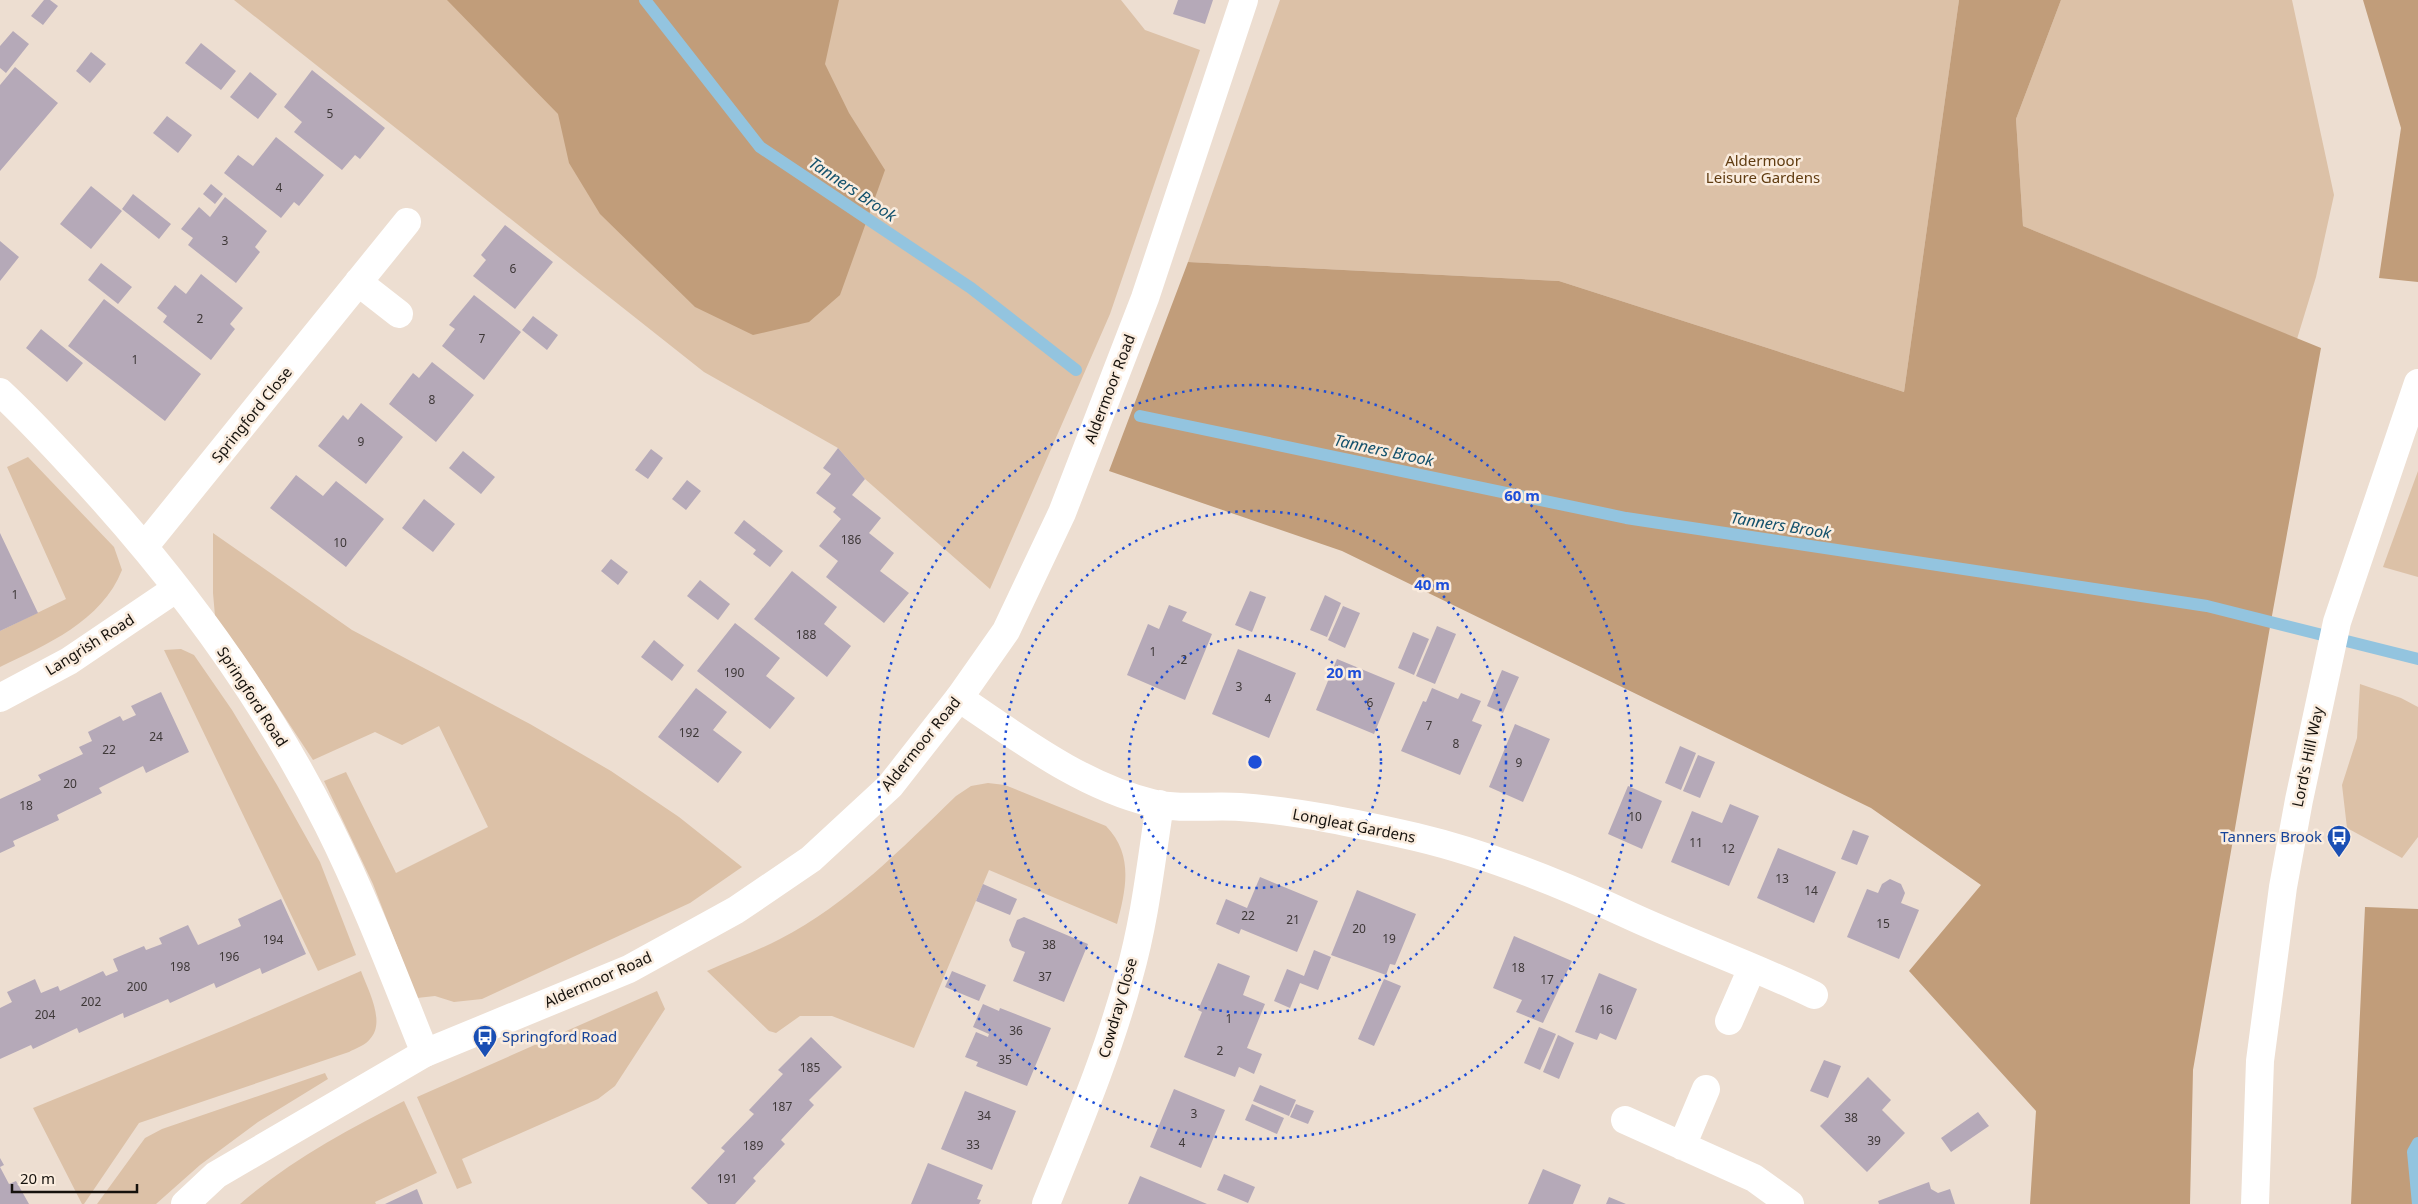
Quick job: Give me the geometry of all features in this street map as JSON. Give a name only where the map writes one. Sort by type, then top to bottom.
[{"type":"street","name":"Aldermoor Road","points":[[185,1204],[216,1175],[425,1053],[629,969],[736,910],[811,859],[890,786],[959,698],[1006,631],[1062,513],[1145,298],[1244,0]]},
{"type":"street","name":"Springford Close","points":[[144,547],[407,222]]},
{"type":"street","points":[[358,282],[399,314]]},
{"type":"street","name":"Lord's Hill Way","points":[[2255,1204],[2260,1061],[2272,964],[2293,829],[2337,622],[2418,383]]},
{"type":"street","name":"Springford Road","points":[[0,392],[71,464],[144,547],[177,588],[222,650],[295,763],[328,826],[361,896],[425,1053]]},
{"type":"street","name":"Langrish Road","points":[[0,698],[68,661],[177,588]]},
{"type":"street","name":"Longleat Gardens","points":[[959,698],[1043,753],[1086,777],[1121,793],[1160,804],[1182,807],[1241,807],[1280,811],[1418,838],[1503,863],[1551,881],[1814,995]]},
{"type":"street","name":"Cowdray Close","points":[[1046,1204],[1102,1064],[1129,976],[1144,912],[1160,804]]},
{"type":"street","points":[[1729,1021],[1752,968]]},
{"type":"street","points":[[1682,1146],[1706,1089]]},
{"type":"street","points":[[1624,1120],[1754,1178],[1790,1204]]},
{"type":"green space","points":[[234,0],[1121,0],[1145,30],[1200,50],[1110,314],[990,589],[865,479],[838,448],[704,372]]},
{"type":"green space","name":"Aldermoor Leisure Gardens","points":[[1280,0],[1959,0],[1904,392],[1559,281],[1188,262]]},
{"type":"green space","points":[[2061,0],[2292,0],[2334,195],[2316,277],[2297,339],[2023,226],[2016,119]]},
{"type":"green space","points":[[28,457],[114,547],[122,570],[113,588],[101,604],[87,617],[54,640],[0,667],[0,631],[66,599],[7,467]]},
{"type":"green space","points":[[2418,471],[2418,577],[2383,567]]},
{"type":"green space","points":[[213,533],[352,630],[530,724],[611,771],[679,817],[742,867],[690,903],[482,999],[454,1002],[435,996],[417,998],[373,884],[324,781],[346,772],[396,873],[488,827],[439,726],[402,745],[375,732],[313,760],[251,666],[215,616]]},
{"type":"green space","points":[[181,649],[194,655],[232,710],[277,785],[320,862],[356,955],[318,971],[164,650]]},
{"type":"green space","points":[[2360,684],[2401,698],[2418,707],[2418,837],[2402,858],[2347,828],[2342,785],[2357,738]]},
{"type":"green space","points":[[988,783],[1005,785],[1106,826],[1115,837],[1124,861],[1125,885],[1117,924],[989,870],[914,1048],[832,1016],[800,1016],[776,1033],[769,1031],[707,971],[780,939],[829,909],[873,874],[956,796],[971,786]]},
{"type":"green space","points":[[361,971],[376,1015],[374,1032],[366,1043],[349,1052],[139,1123],[84,1204],[82,1204],[33,1108],[236,1025]]},
{"type":"green space","points":[[657,991],[665,1009],[615,1086],[598,1099],[462,1159],[472,1183],[457,1189],[417,1097]]},
{"type":"green space","points":[[325,1073],[328,1079],[258,1122],[200,1165],[156,1204],[97,1204],[145,1138],[162,1129]]},
{"type":"green space","points":[[404,1101],[437,1173],[375,1202],[376,1204],[240,1204],[298,1161],[361,1123]]},
{"type":"shaded area","points":[[447,0],[839,0],[825,64],[849,113],[885,170],[840,295],[809,322],[753,335],[695,307],[600,214],[569,163],[558,114]]},
{"type":"shaded area","points":[[1959,0],[2061,0],[2016,119],[2023,226],[2321,348],[2271,621],[2193,1070],[2190,1204],[2030,1204],[2036,1111],[1909,971],[1981,885],[1871,808],[1342,551],[1109,471],[1188,262],[1559,281],[1904,392]]},
{"type":"shaded area","points":[[2363,0],[2418,0],[2418,282],[2379,278],[2401,128]]},
{"type":"shaded area","points":[[2365,907],[2418,909],[2418,1204],[2351,1204]]},
{"type":"building","points":[[44,0],[50,0],[58,6],[43,25],[31,16]]},
{"type":"building","points":[[1178,0],[1213,0],[1205,24],[1173,14]]},
{"type":"building","points":[[13,31],[29,44],[6,73],[0,68],[0,46]]},
{"type":"building","points":[[201,43],[236,71],[221,90],[185,63]]},
{"type":"building","points":[[91,52],[106,64],[90,83],[76,71]]},
{"type":"building","points":[[15,67],[58,103],[0,171],[0,85]]},
{"type":"building","points":[[312,70],[385,128],[360,159],[355,155],[342,170],[294,132],[302,122],[284,107]]},
{"type":"building","points":[[250,72],[277,94],[258,119],[230,97]]},
{"type":"building","points":[[167,116],[192,135],[178,153],[153,133]]},
{"type":"building","points":[[276,137],[324,175],[299,206],[294,202],[281,218],[224,173],[238,155],[253,166]]},
{"type":"building","points":[[211,184],[223,194],[215,204],[203,194]]},
{"type":"building","points":[[91,186],[122,211],[91,249],[60,224]]},
{"type":"building","points":[[133,194],[171,224],[159,239],[122,209]]},
{"type":"building","points":[[225,197],[267,231],[255,247],[260,252],[236,283],[188,245],[193,238],[181,229],[199,207],[210,217]]},
{"type":"building","points":[[505,225],[553,262],[515,309],[473,276],[486,260],[481,255]]},
{"type":"building","points":[[0,241],[19,257],[0,281]]},
{"type":"building","points":[[101,263],[132,287],[118,304],[88,280]]},
{"type":"building","points":[[201,274],[243,308],[230,324],[235,329],[211,360],[163,322],[167,316],[157,308],[175,285],[186,294]]},
{"type":"building","points":[[474,295],[521,332],[484,380],[442,346],[455,329],[449,325]]},
{"type":"building","points":[[104,299],[201,374],[165,421],[68,346]]},
{"type":"building","points":[[533,316],[558,335],[547,350],[522,330]]},
{"type":"building","points":[[41,329],[83,363],[67,382],[26,348]]},
{"type":"building","points":[[432,362],[474,395],[436,442],[389,404],[413,373],[419,378]]},
{"type":"building","points":[[361,403],[403,437],[366,484],[318,446],[343,415],[348,420]]},
{"type":"building","points":[[838,448],[865,479],[852,495],[881,518],[869,533],[894,553],[880,571],[909,593],[884,623],[826,577],[838,561],[819,546],[841,519],[833,512],[836,508],[816,493],[831,474],[823,468]]},
{"type":"building","points":[[651,449],[663,458],[648,479],[635,470]]},
{"type":"building","points":[[463,451],[495,477],[481,494],[449,468]]},
{"type":"building","points":[[296,475],[323,496],[336,481],[384,519],[346,567],[270,508]]},
{"type":"building","points":[[687,480],[701,491],[686,510],[672,499]]},
{"type":"building","points":[[424,499],[455,524],[433,552],[402,528]]},
{"type":"building","points":[[744,520],[783,551],[770,567],[753,554],[756,550],[734,533]]},
{"type":"building","points":[[0,533],[38,613],[0,631]]},
{"type":"building","points":[[611,559],[628,572],[618,585],[601,571]]},
{"type":"building","points":[[792,571],[837,607],[824,624],[851,646],[827,677],[754,619]]},
{"type":"building","points":[[700,580],[730,604],[718,620],[687,596]]},
{"type":"building","points":[[1250,591],[1266,597],[1252,632],[1235,625]]},
{"type":"building","points":[[1325,595],[1341,603],[1327,637],[1310,630]]},
{"type":"building","points":[[1169,605],[1187,612],[1182,621],[1212,634],[1185,700],[1127,675],[1148,624],[1159,629]]},
{"type":"building","points":[[1343,606],[1360,613],[1345,648],[1328,640]]},
{"type":"building","points":[[735,623],[780,658],[766,676],[795,698],[770,729],[697,671]]},
{"type":"building","points":[[1437,626],[1456,634],[1435,684],[1416,676]]},
{"type":"building","points":[[1413,632],[1429,639],[1414,675],[1398,668]]},
{"type":"building","points":[[654,640],[684,665],[672,681],[641,657]]},
{"type":"building","points":[[1238,649],[1296,673],[1269,738],[1212,714]]},
{"type":"building","points":[[1337,659],[1395,683],[1374,734],[1316,710]]},
{"type":"building","points":[[1502,670],[1519,677],[1503,713],[1487,706]]},
{"type":"building","points":[[696,688],[727,712],[713,730],[742,752],[718,783],[658,737]]},
{"type":"building","points":[[1432,688],[1458,699],[1461,693],[1481,701],[1472,721],[1482,725],[1460,775],[1401,751],[1423,701],[1426,702]]},
{"type":"building","points":[[161,692],[189,752],[146,773],[143,766],[99,788],[102,793],[57,815],[59,820],[13,841],[15,846],[0,853],[0,799],[41,780],[38,775],[83,754],[79,747],[92,741],[88,732],[120,716],[123,721],[136,715],[131,706]]},
{"type":"building","points":[[1515,724],[1550,739],[1523,802],[1489,787]]},
{"type":"building","points":[[1680,746],[1696,753],[1681,790],[1665,783]]},
{"type":"building","points":[[1698,755],[1715,762],[1700,798],[1683,791]]},
{"type":"building","points":[[1628,786],[1662,801],[1642,849],[1608,834]]},
{"type":"building","points":[[1730,804],[1759,816],[1729,886],[1671,862],[1692,811],[1722,823]]},
{"type":"building","points":[[1853,830],[1869,836],[1857,865],[1841,859]]},
{"type":"building","points":[[1778,848],[1836,872],[1814,923],[1757,898]]},
{"type":"building","points":[[1260,877],[1318,901],[1297,952],[1241,929],[1239,934],[1216,924],[1226,899],[1247,908]]},
{"type":"building","points":[[1890,879],[1901,884],[1905,893],[1901,903],[1919,910],[1899,959],[1847,937],[1867,889],[1878,893],[1882,884]]},
{"type":"building","points":[[983,884],[1017,899],[1010,915],[976,901]]},
{"type":"building","points":[[1357,890],[1416,914],[1395,965],[1390,964],[1386,975],[1331,955]]},
{"type":"building","points":[[281,899],[306,954],[262,974],[260,968],[216,988],[214,983],[170,1003],[168,999],[124,1018],[123,1013],[79,1033],[77,1028],[33,1049],[31,1045],[0,1059],[0,1008],[12,1002],[7,992],[35,979],[41,993],[58,986],[60,991],[103,971],[106,976],[118,971],[113,959],[144,946],[146,950],[162,944],[159,938],[188,925],[198,945],[241,926],[238,919]]},
{"type":"building","points":[[1024,917],[1088,944],[1064,1002],[1013,981],[1025,952],[1012,947],[1009,940],[1017,920]]},
{"type":"building","points":[[1514,936],[1572,961],[1543,1023],[1516,1012],[1522,1000],[1493,988]]},
{"type":"building","points":[[1314,950],[1331,957],[1318,990],[1300,983],[1290,1008],[1274,1001],[1287,969],[1304,976]]},
{"type":"building","points":[[1218,963],[1250,976],[1243,995],[1265,1004],[1247,1048],[1262,1054],[1254,1074],[1239,1067],[1235,1077],[1184,1057],[1202,1012],[1198,1010]]},
{"type":"building","points":[[952,971],[986,985],[979,1001],[945,987]]},
{"type":"building","points":[[1599,973],[1637,989],[1616,1040],[1600,1033],[1597,1040],[1575,1032]]},
{"type":"building","points":[[1384,979],[1401,986],[1374,1046],[1358,1039]]},
{"type":"building","points":[[983,1004],[999,1011],[1000,1008],[1051,1028],[1027,1086],[976,1066],[978,1062],[965,1057],[976,1032],[988,1037],[989,1034],[973,1027]]},
{"type":"building","points":[[1539,1027],[1556,1034],[1540,1070],[1524,1063]]},
{"type":"building","points":[[1558,1035],[1574,1043],[1559,1079],[1543,1072]]},
{"type":"building","points":[[811,1037],[842,1067],[809,1100],[814,1105],[781,1140],[785,1144],[753,1178],[756,1181],[735,1204],[708,1204],[691,1188],[725,1151],[721,1148],[754,1114],[749,1110],[783,1074],[778,1070]]},
{"type":"building","points":[[1824,1060],[1841,1066],[1828,1098],[1810,1091]]},
{"type":"building","points":[[1868,1077],[1891,1100],[1882,1110],[1905,1133],[1867,1172],[1820,1126]]},
{"type":"building","points":[[1260,1085],[1296,1100],[1289,1116],[1253,1101]]},
{"type":"building","points":[[1174,1089],[1225,1110],[1201,1168],[1150,1147]]},
{"type":"building","points":[[965,1091],[1016,1111],[992,1170],[941,1149]]},
{"type":"building","points":[[1252,1104],[1284,1118],[1277,1134],[1245,1120]]},
{"type":"building","points":[[1296,1104],[1314,1111],[1308,1124],[1290,1117]]},
{"type":"building","points":[[1978,1112],[1989,1126],[1951,1152],[1941,1138]]},
{"type":"building","points":[[0,1158],[4,1165],[0,1167]]},
{"type":"building","points":[[928,1163],[983,1185],[977,1199],[981,1200],[979,1204],[911,1204]]},
{"type":"building","points":[[0,1167],[9,1184],[16,1181],[29,1204],[0,1204]]},
{"type":"building","points":[[1543,1169],[1581,1185],[1573,1204],[1528,1204]]},
{"type":"building","points":[[1224,1174],[1255,1187],[1248,1203],[1217,1190]]},
{"type":"building","points":[[1140,1176],[1207,1204],[1128,1204]]},
{"type":"building","points":[[1929,1182],[1931,1189],[1938,1193],[1950,1189],[1955,1204],[1879,1204],[1878,1201]]},
{"type":"building","points":[[417,1189],[423,1204],[385,1204]]},
{"type":"building","points":[[1609,1197],[1626,1204],[1606,1204]]},
{"type":"waterway","name":"Tanners Brook","points":[[645,0],[760,147],[971,288],[1076,370]]},
{"type":"waterway","name":"Tanners Brook","points":[[1140,416],[1626,518],[2207,606],[2418,659]]},
{"type":"waterway","points":[[2418,1143],[2413,1152],[2418,1204]]},
{"type":"place","name":"Tanners Brook","points":[[2339,858]]},
{"type":"place","name":"Springford Road","points":[[485,1058]]}]
